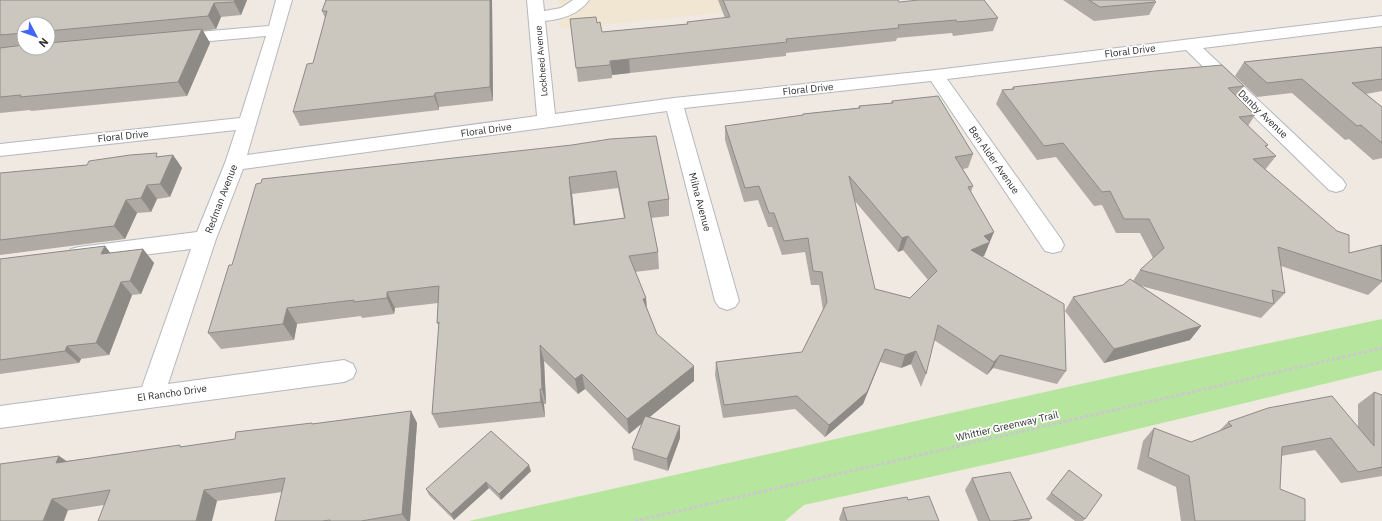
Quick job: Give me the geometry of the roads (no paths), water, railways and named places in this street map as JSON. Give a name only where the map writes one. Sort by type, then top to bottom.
[{"type":"street","name":"Redman Avenue","points":[[150,396],[205,239],[234,163],[284,0]]},
{"type":"street","name":"Lockheed Avenue","points":[[535,0],[546,122]]},
{"type":"street","points":[[537,17],[564,13],[577,6],[581,0]]},
{"type":"street","name":"Floral Drive","points":[[234,163],[674,104],[936,75],[1382,21]]},
{"type":"street","points":[[158,41],[276,30]]},
{"type":"street","name":"Danby Avenue","points":[[1190,44],[1336,185]]},
{"type":"street","name":"Ben Alder Avenue","points":[[936,75],[1053,245]]},
{"type":"street","name":"Milna Avenue","points":[[674,104],[727,301]]},
{"type":"street","name":"Floral Drive","points":[[0,150],[247,123]]},
{"type":"street","points":[[63,256],[205,239]]},
{"type":"street","name":"El Rancho Drive","points":[[0,417],[344,371]]}]
